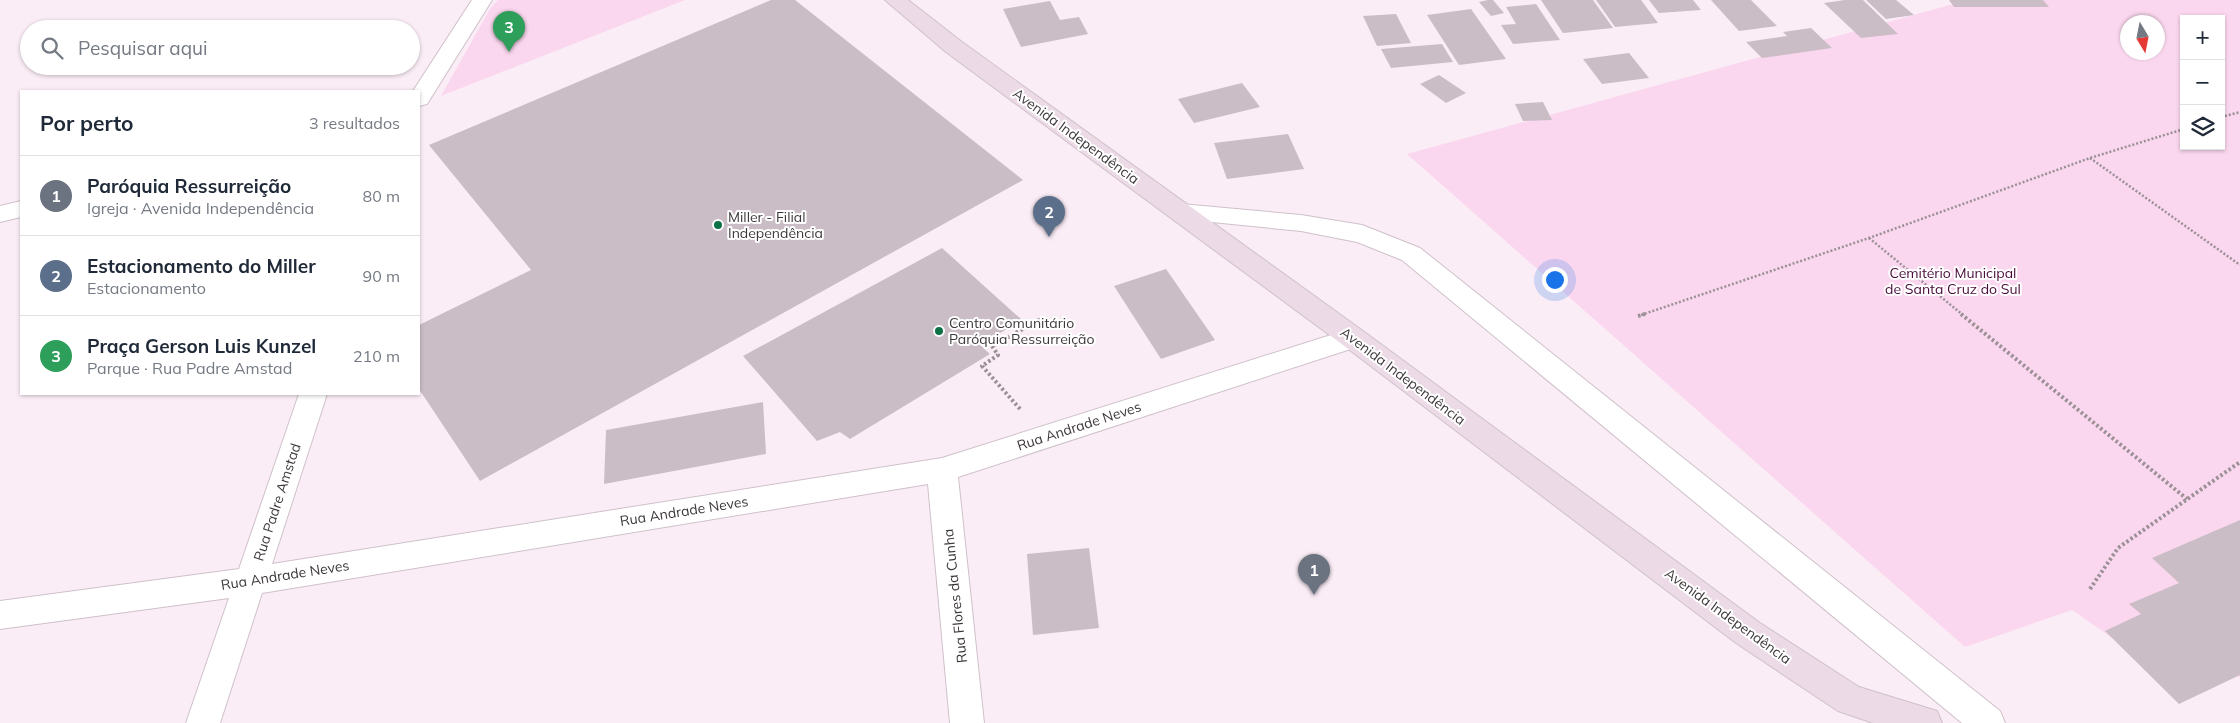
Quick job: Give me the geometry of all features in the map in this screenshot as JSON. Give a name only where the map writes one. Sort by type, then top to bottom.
[{"type":"main road","name":"Avenida Independência","points":[[894,0],[962,52],[1353,338],[1748,633],[1850,700],[1926,723]]},
{"type":"street","points":[[420,97],[482,0]]},
{"type":"street","points":[[0,214],[20,210]]},
{"type":"street","points":[[1181,212],[1301,222],[1362,234],[1411,254],[1988,723]]},
{"type":"street","name":"Rua Andrade Neves","points":[[0,614],[251,581],[942,470],[1353,338]]},
{"type":"street","name":"Rua Padre Amstad","points":[[203,723],[313,395]]},
{"type":"street","name":"Rua Flores da Cunha","points":[[942,470],[967,723]]},
{"type":"path","points":[[2225,117],[2240,112]]},
{"type":"path","points":[[1638,316],[1869,238],[2090,158],[2180,130]]},
{"type":"path","points":[[2090,158],[2240,265]]},
{"type":"path","points":[[1869,238],[2187,499]]},
{"type":"path","points":[[1041,319],[992,346],[998,355],[982,366],[1046,437]]},
{"type":"path","points":[[2090,589],[2118,548],[2240,462]]},
{"type":"green space","points":[[498,0],[685,0],[441,96],[490,9]]},
{"type":"green space","name":"Cemitério Municipal de Santa Cruz do Sul","points":[[1968,0],[2240,0],[2240,677],[2137,655],[2072,610],[1965,647],[1407,154]]},
{"type":"building","name":"Miller - Filial Independência","points":[[771,0],[795,0],[1023,180],[480,481],[420,391],[420,325],[531,270],[429,145]]},
{"type":"building","points":[[1493,0],[1504,13],[1491,16],[1479,2]]},
{"type":"building","points":[[1541,0],[1593,0],[1613,28],[1563,33]]},
{"type":"building","points":[[1596,0],[1641,0],[1658,23],[1615,27]]},
{"type":"building","points":[[1649,0],[1693,0],[1701,10],[1659,13]]},
{"type":"building","points":[[1711,0],[1751,0],[1777,26],[1739,31]]},
{"type":"building","points":[[1863,0],[1898,34],[1861,38],[1824,3]]},
{"type":"building","points":[[1866,0],[1896,0],[1914,15],[1886,19]]},
{"type":"building","points":[[1949,0],[2043,0],[2049,7],[1954,7]]},
{"type":"building","points":[[1050,1],[1060,20],[1079,17],[1088,34],[1021,47],[1003,9]]},
{"type":"building","points":[[1536,4],[1560,40],[1513,44],[1501,25],[1516,24],[1506,7]]},
{"type":"building","points":[[1471,9],[1506,59],[1459,65],[1427,15]]},
{"type":"building","points":[[1396,14],[1411,43],[1377,46],[1363,16]]},
{"type":"building","points":[[1811,28],[1832,48],[1762,58],[1746,42],[1787,36],[1783,32]]},
{"type":"building","points":[[1442,44],[1453,62],[1391,68],[1381,49]]},
{"type":"building","points":[[1629,53],[1649,78],[1602,84],[1583,59]]},
{"type":"building","points":[[1439,75],[1466,93],[1446,103],[1420,84]]},
{"type":"building","points":[[1242,83],[1260,107],[1194,123],[1178,99]]},
{"type":"building","points":[[1543,102],[1552,120],[1523,121],[1515,104]]},
{"type":"building","points":[[1288,134],[1304,169],[1227,179],[1214,143]]},
{"type":"building","points":[[942,248],[1022,320],[980,345],[990,354],[850,439],[840,432],[817,441],[743,356]]},
{"type":"building","points":[[1166,269],[1215,340],[1161,359],[1114,286]]},
{"type":"building","points":[[763,402],[766,454],[604,484],[606,430]]},
{"type":"building","points":[[2240,520],[2240,675],[2179,704],[2105,631],[2141,614],[2129,604],[2179,583],[2152,558]]},
{"type":"building","points":[[1089,548],[1099,628],[1033,635],[1027,554]]},
{"type":"place","name":"Praça Gerson Luis Kunzel","points":[[509,52]]},
{"type":"place","name":"Miller - Filial Independência","points":[[718,225]]},
{"type":"place","name":"Estacionamento do Miller","points":[[1049,237]]},
{"type":"place","name":"Centro Comunitário Paróquia Ressurreição","points":[[939,331]]},
{"type":"place","name":"Paróquia Ressurreição","points":[[1314,595]]}]
